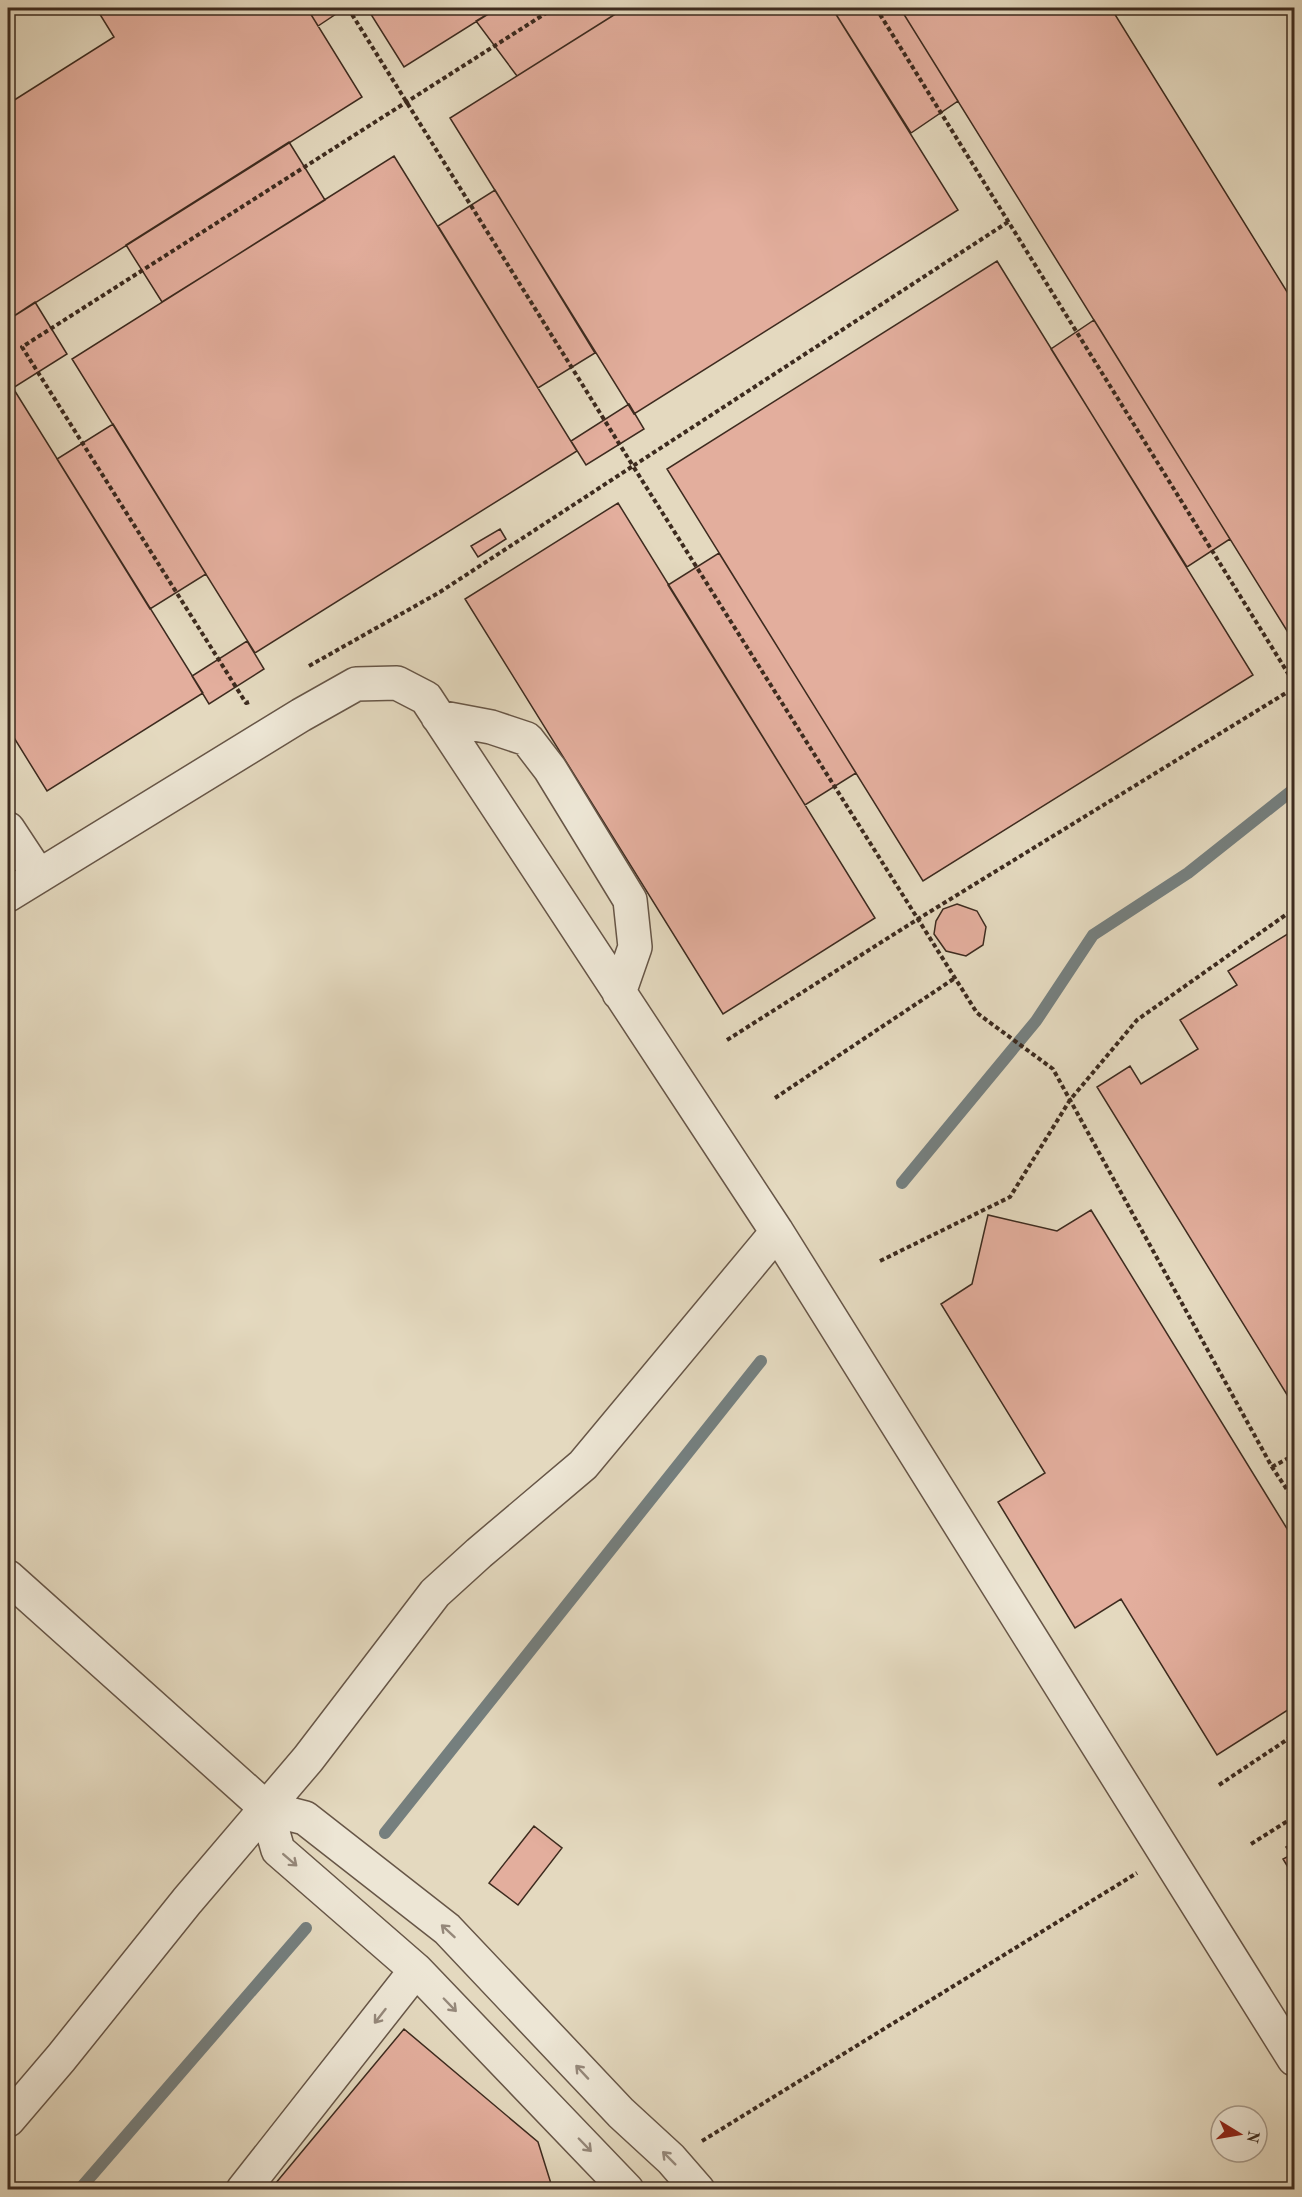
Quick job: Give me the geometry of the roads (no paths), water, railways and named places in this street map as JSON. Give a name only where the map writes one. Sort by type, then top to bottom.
[{"type":"lane","points":[[8,895],[301,715],[356,684],[397,682],[426,698],[777,1232],[1294,2059]]},
{"type":"lane","points":[[438,717],[491,727],[527,740],[550,769],[630,900],[635,947],[620,993]]},
{"type":"lane","points":[[8,829],[39,876]]},
{"type":"lane","points":[[8,2120],[187,1901],[308,1759],[435,1593],[583,1465],[777,1232]]},
{"type":"lane","points":[[8,1577],[266,1808],[305,1818],[447,1929],[621,2113],[671,2160],[698,2190]]},
{"type":"lane","points":[[266,1808],[278,1850],[416,1970],[627,2190]]},
{"type":"lane","points":[[243,2190],[416,1970]]},
{"type":"waterway","points":[[902,1183],[1036,1021],[1093,935],[1188,873],[1294,789]]},
{"type":"waterway","points":[[385,1833],[761,1361]]},
{"type":"waterway","points":[[79,2190],[306,1928]]}]
